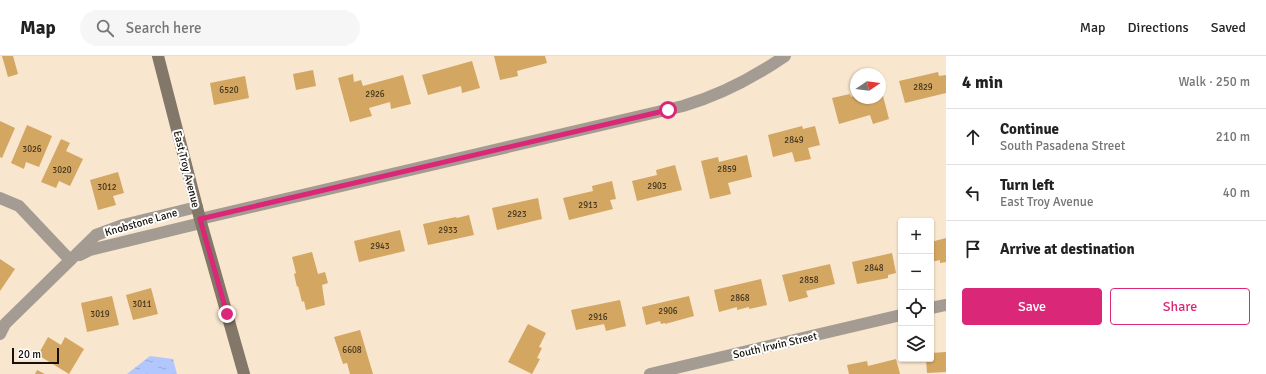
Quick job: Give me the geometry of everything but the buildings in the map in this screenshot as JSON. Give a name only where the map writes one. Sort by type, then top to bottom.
[{"type":"street","name":"East Troy Avenue","points":[[158,56],[199,216],[244,374]]},
{"type":"street","points":[[199,216],[683,106],[719,94],[740,84],[785,56]]},
{"type":"street","points":[[0,198],[19,206],[70,260]]},
{"type":"street","name":"Knobstone Lane","points":[[0,334],[4,324],[96,236],[123,226],[199,216]]},
{"type":"street","name":"Knobstone Lane","points":[[70,260],[90,250],[199,216]]},
{"type":"street","points":[[934,307],[946,305]]},
{"type":"street","name":"South Irwin Street","points":[[650,374],[898,316]]},
{"type":"water","points":[[150,356],[173,359],[177,374],[127,374]]},
{"type":"route","points":[[227,314],[200,219],[668,110]]}]
